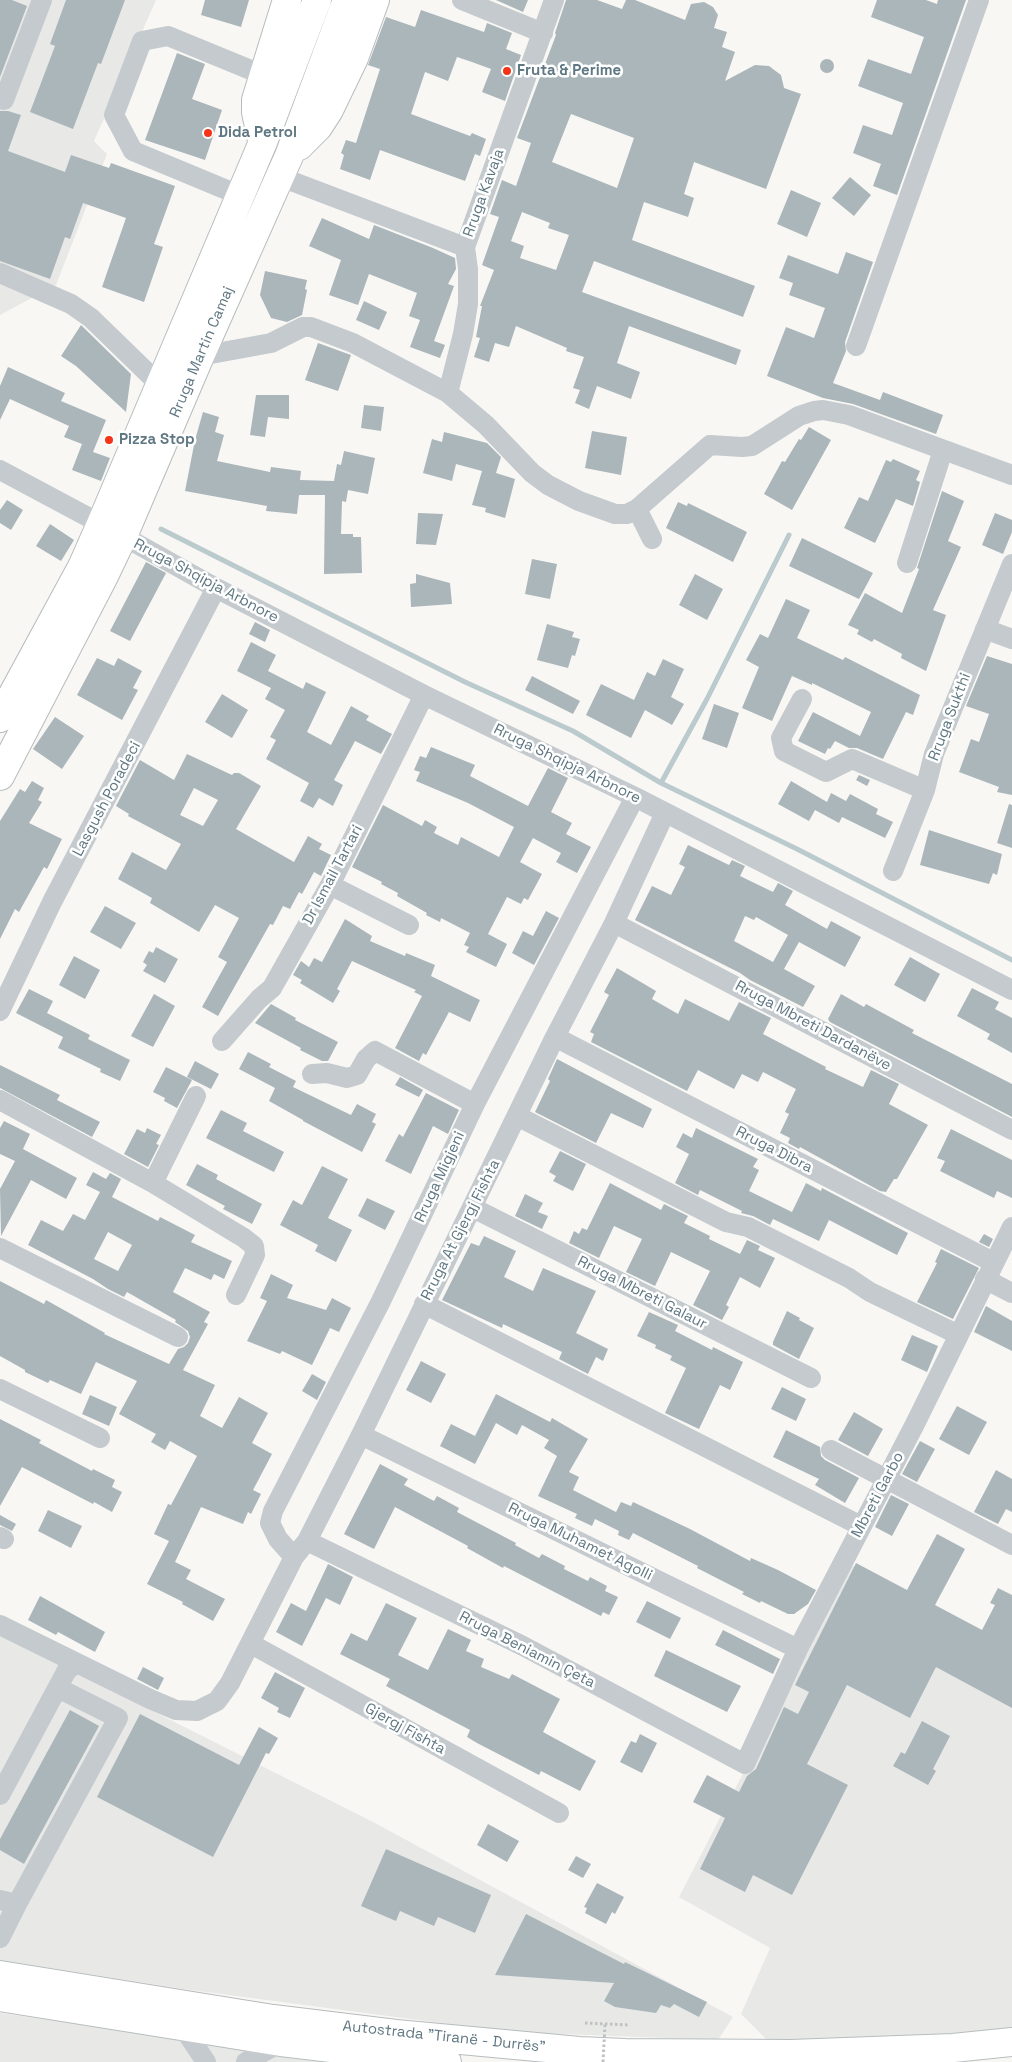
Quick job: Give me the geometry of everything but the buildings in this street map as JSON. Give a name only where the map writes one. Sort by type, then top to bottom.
[{"type":"highway","points":[[263,142],[256,112],[256,100],[287,0]]},
{"type":"highway","name":"Rruga Martin Camaj","points":[[0,776],[104,576],[112,530],[160,385],[263,142],[317,0]]},
{"type":"highway","points":[[284,166],[318,127],[329,110],[354,58],[375,0]]},
{"type":"highway","name":"Rruga Martin Camaj","points":[[0,718],[82,567],[112,530],[200,356],[284,166],[346,2]]},
{"type":"highway","name":"Autostrada \"Tiranë - Durrës\"","points":[[0,1975],[272,2019],[396,2034],[579,2051],[791,2054],[953,2048],[1012,2042]]},
{"type":"highway","name":"Autostrada \"Tiranë - Durrës\"","points":[[0,1997],[281,2042],[352,2056],[447,2062]]},
{"type":"street","points":[[0,99],[4,100],[42,0]]},
{"type":"street","points":[[462,0],[543,33]]},
{"type":"street","name":"Rruga Kavaja","points":[[448,393],[464,334],[468,304],[468,269],[465,247],[554,0]]},
{"type":"street","points":[[856,346],[979,0]]},
{"type":"street","points":[[239,195],[132,151],[114,114],[142,41],[168,36],[263,75]]},
{"type":"street","points":[[284,166],[465,247]]},
{"type":"street","points":[[0,272],[71,304],[91,318],[160,385]]},
{"type":"street","points":[[200,356],[270,343],[303,327],[311,327],[353,343],[448,393],[486,425],[532,472],[548,485],[579,501],[615,514],[627,514],[637,509],[710,445],[752,446],[799,416],[814,410],[849,415],[1012,475]]},
{"type":"street","points":[[907,563],[943,450]]},
{"type":"street","name":"Rruga Shqipja Arbnore","points":[[0,470],[216,588],[424,695],[635,797],[1012,990]]},
{"type":"street","points":[[637,509],[652,539]]},
{"type":"street","name":"Rruga Sukthi","points":[[893,872],[925,790],[934,754],[1012,564]]},
{"type":"street","name":"Lasgush Poradeci","points":[[0,1010],[52,902],[216,588]]},
{"type":"street","points":[[985,629],[1012,639]]},
{"type":"street","name":"Dr Ismail Tartari","points":[[222,1042],[259,999],[272,988],[330,885],[424,695]]},
{"type":"street","points":[[802,699],[781,738],[784,751],[826,772],[852,760],[925,790]]},
{"type":"street","name":"Rruga Migjeni","points":[[294,1558],[278,1539],[270,1523],[273,1511],[381,1301],[475,1104],[635,797]]},
{"type":"street","name":"Rruga At Gjergj Fishta","points":[[0,1625],[176,1710],[197,1711],[217,1701],[230,1683],[252,1644],[294,1558],[307,1541],[361,1435],[424,1304],[474,1208],[556,1037],[614,923],[665,813]]},
{"type":"street","points":[[330,885],[410,926]]},
{"type":"street","name":"Rruga Mbreti Dardanëve","points":[[614,923],[1012,1130]]},
{"type":"street","name":"Rruga Dibra","points":[[556,1037],[989,1270],[1012,1293]]},
{"type":"street","points":[[312,1074],[326,1073],[347,1078],[356,1075],[375,1051],[475,1104]]},
{"type":"street","points":[[153,1183],[196,1096]]},
{"type":"street","points":[[0,1100],[153,1183],[254,1246],[255,1255],[236,1295]]},
{"type":"street","points":[[518,1116],[726,1222],[748,1227],[849,1278],[870,1292],[959,1334]]},
{"type":"street","name":"Rruga Mbreti Galaur","points":[[474,1208],[811,1378]]},
{"type":"street","name":"Mbreti Garbo","points":[[745,1764],[798,1650],[915,1424],[989,1270],[1012,1227]]},
{"type":"street","points":[[0,1248],[178,1337]]},
{"type":"street","points":[[424,1304],[861,1526]]},
{"type":"street","points":[[0,1388],[100,1438]]},
{"type":"street","name":"Rruga Muhamet Agolli","points":[[361,1435],[798,1650]]},
{"type":"street","points":[[831,1450],[1012,1545]]},
{"type":"street","name":"Rruga Beniamin Çeta","points":[[307,1541],[523,1646],[745,1764]]},
{"type":"street","name":"Gjergj Fishta","points":[[252,1644],[559,1813]]},
{"type":"street","points":[[0,1796],[67,1670],[76,1663]]},
{"type":"street","points":[[0,1938],[9,1902],[118,1718],[58,1688]]},
{"type":"street","points":[[182,2026],[206,2062]]},
{"type":"street","points":[[246,2062],[281,2042]]},
{"type":"path","points":[[586,2023],[630,2025]]},
{"type":"path","points":[[603,2062],[605,2024]]},
{"type":"shaded area","points":[[0,0],[156,0],[94,141],[107,154],[56,285],[0,315]]},
{"type":"shaded area","points":[[851,1565],[1012,1652],[1012,2030],[968,2035],[770,2043],[741,2014],[770,1948],[679,1897]]},
{"type":"shaded area","points":[[0,1634],[375,1823],[733,2017],[718,2040],[509,2032],[183,1989],[0,1960]]},
{"type":"shaded area","points":[[0,2013],[308,2057],[350,2062],[0,2062]]},
{"type":"waterway","points":[[161,529],[465,682],[573,731],[661,783],[799,850],[1012,960]]},
{"type":"waterway","points":[[661,783],[707,699],[789,535]]},
{"type":"place","name":"Fruta & Perime","points":[[507,71]]},
{"type":"place","name":"Dida Petrol","points":[[208,133]]},
{"type":"place","name":"Pizza Stop","points":[[109,440]]}]
